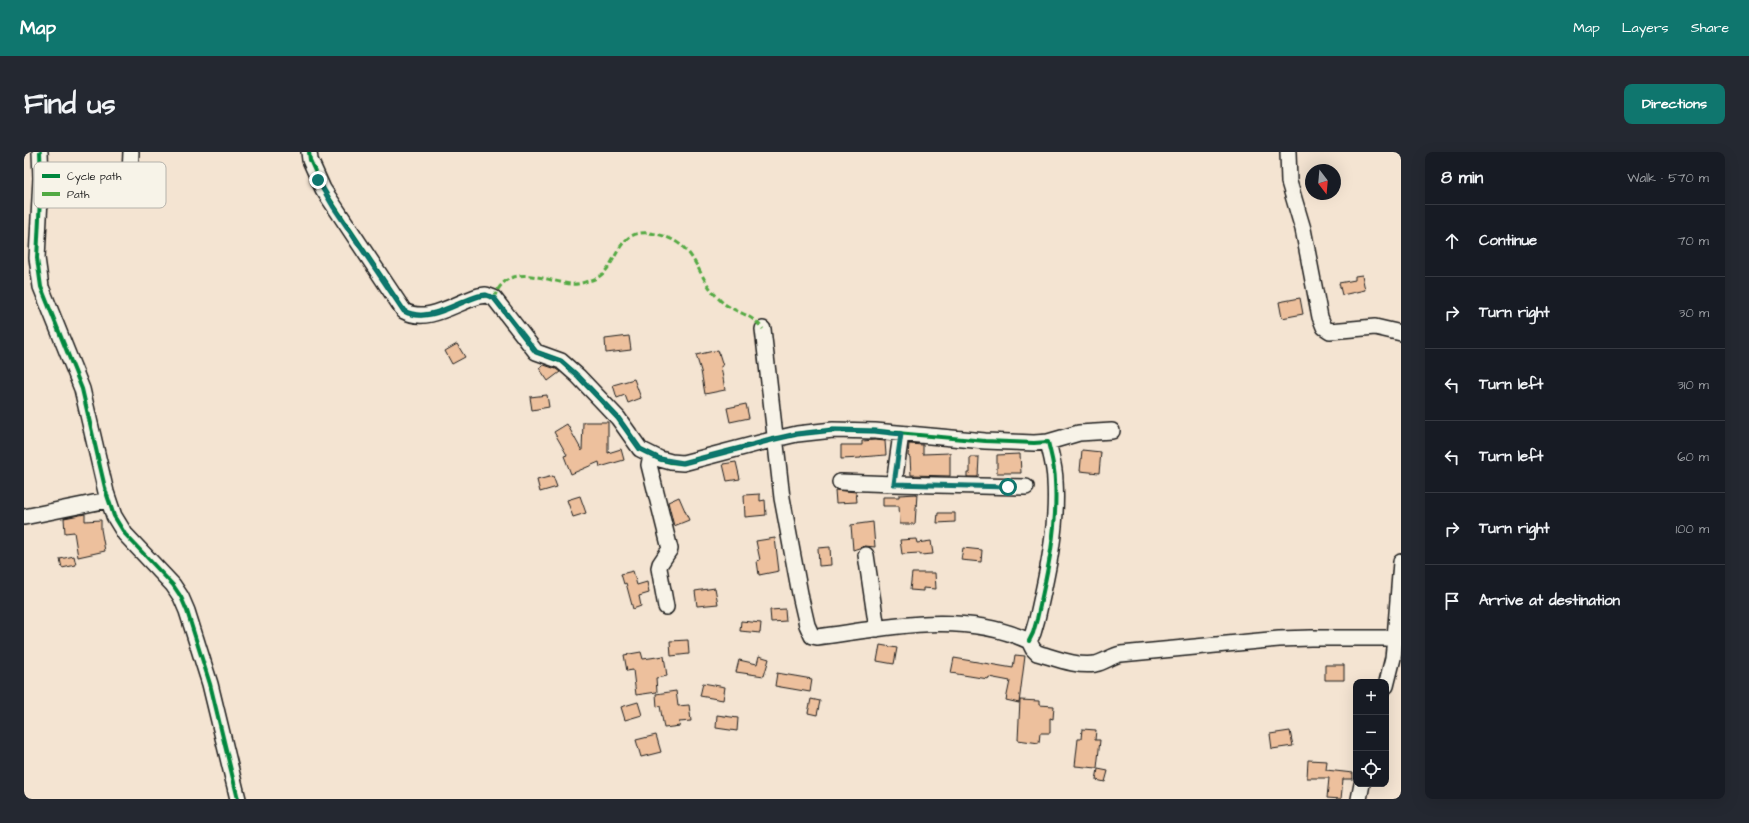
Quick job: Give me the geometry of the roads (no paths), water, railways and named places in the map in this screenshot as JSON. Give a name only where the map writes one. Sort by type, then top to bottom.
[{"type":"street","points":[[40,152],[41,162]]},
{"type":"street","points":[[131,152],[131,162]]},
{"type":"street","points":[[309,152],[310,160],[316,175],[330,200],[404,311],[412,316],[420,316],[431,314],[479,296],[486,295],[494,298],[536,352],[561,361],[578,376],[618,418],[640,449],[651,455],[671,462],[683,463],[797,434],[833,430],[875,431],[985,441],[1034,443],[1048,442],[1079,433],[1112,430]]},
{"type":"street","points":[[1288,152],[1288,182],[1303,229],[1320,317],[1324,327],[1330,331],[1364,327],[1382,327],[1401,333]]},
{"type":"street","points":[[39,208],[37,270],[41,287],[82,389],[108,500],[114,516],[125,534],[173,585],[184,604],[201,654],[238,799]]},
{"type":"street","points":[[763,330],[782,498],[809,633],[817,637],[932,623],[971,624],[1029,640],[1033,649],[1037,653],[1088,665],[1106,661],[1112,656],[1127,653],[1237,642],[1311,638],[1395,638]]},
{"type":"street","points":[[894,484],[901,434]]},
{"type":"street","points":[[1029,640],[1033,633],[1037,619],[1052,536],[1055,482],[1052,456],[1048,442]]},
{"type":"street","points":[[651,455],[649,465],[670,549],[659,568],[666,607]]},
{"type":"street","points":[[840,482],[1026,488]]},
{"type":"street","points":[[24,517],[108,500]]},
{"type":"street","points":[[866,555],[877,629]]},
{"type":"street","points":[[1388,679],[1393,658],[1401,562]]},
{"type":"street","points":[[1359,799],[1361,787]]}]
